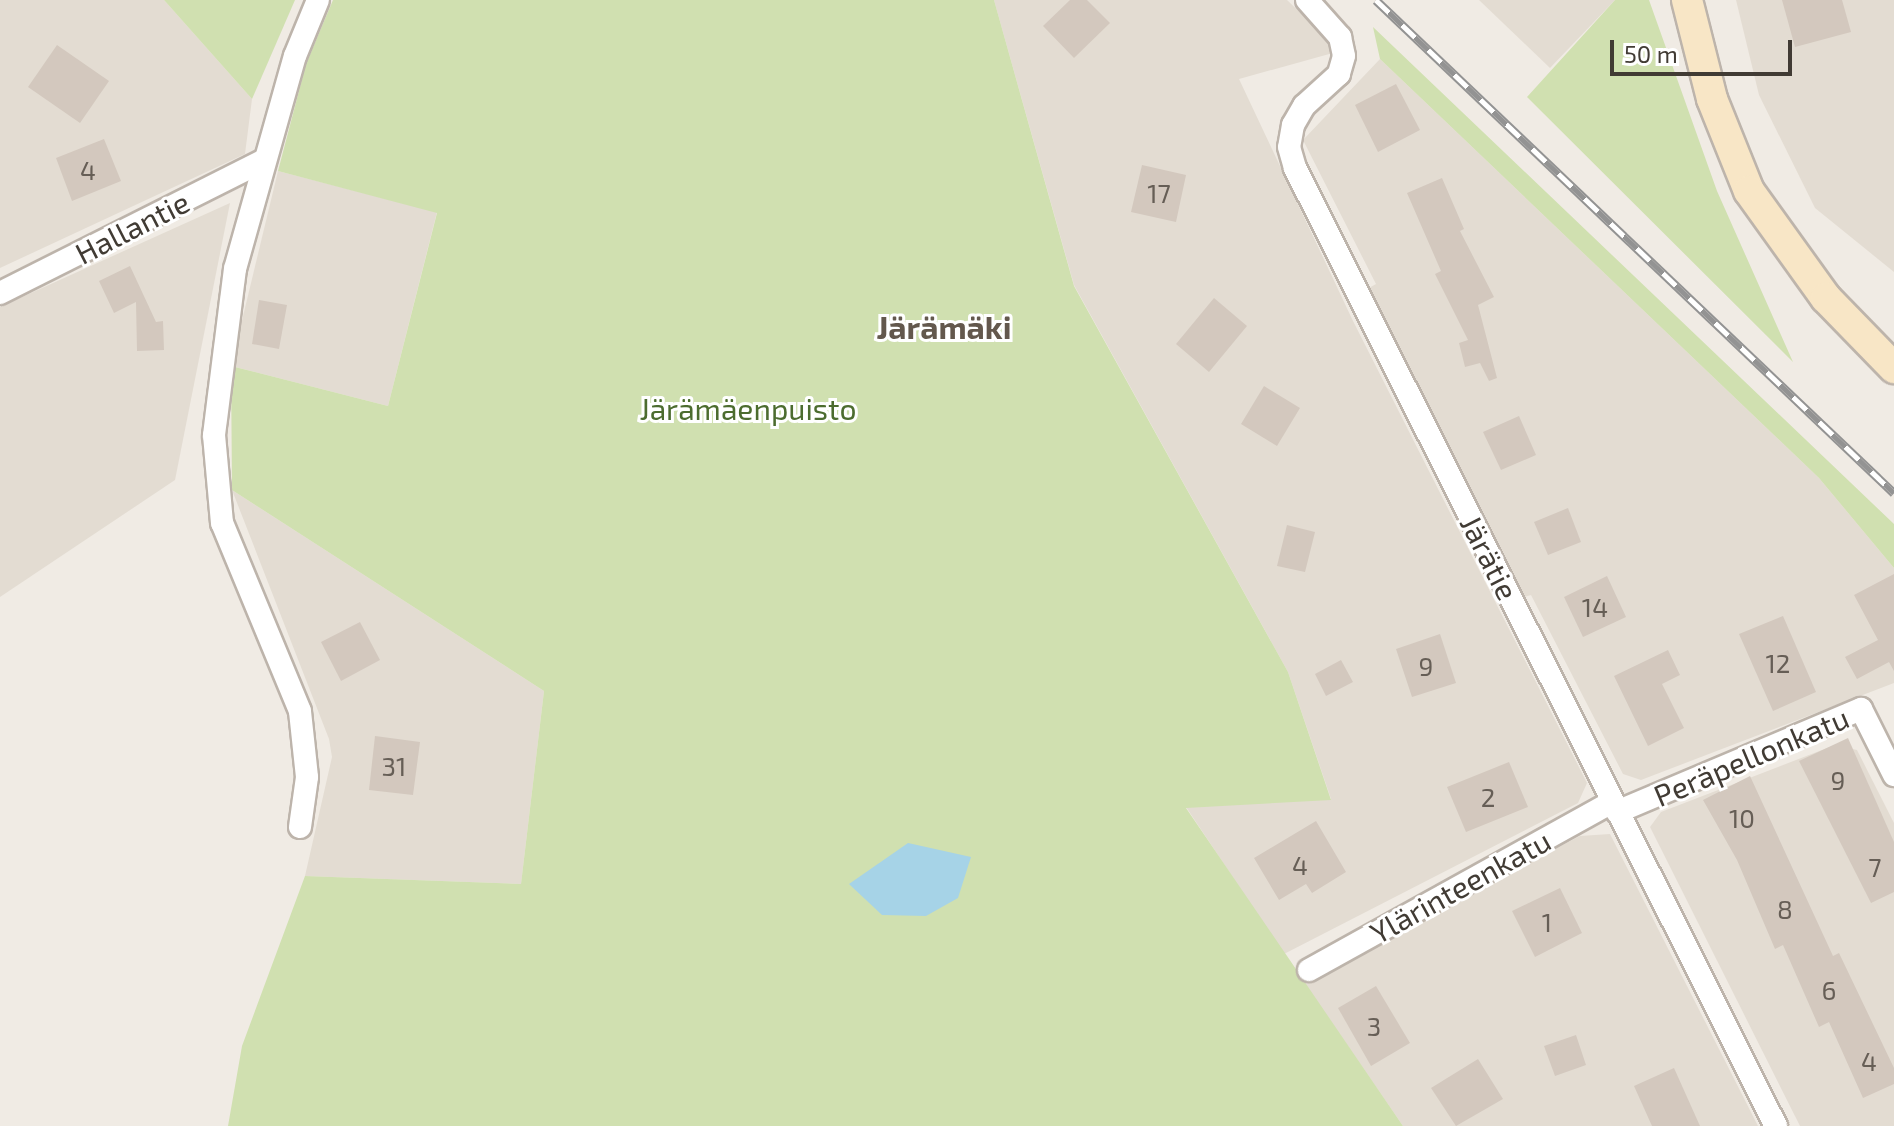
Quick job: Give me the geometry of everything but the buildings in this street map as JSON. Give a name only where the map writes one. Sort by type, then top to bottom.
[{"type":"main road","points":[[1687,0],[1712,99],[1749,191],[1826,298],[1894,368]]},
{"type":"street","points":[[300,827],[307,777],[300,711],[238,570],[222,523],[215,475],[214,435],[235,269],[264,160],[318,0]]},
{"type":"street","name":"Järätie","points":[[1307,0],[1340,37],[1344,56],[1339,74],[1304,106],[1293,125],[1289,147],[1295,168],[1776,1126]]},
{"type":"street","name":"Hallantie","points":[[0,293],[264,160]]},
{"type":"street","name":"Peräpellonkatu","points":[[1614,807],[1861,709],[1894,775]]},
{"type":"street","name":"Ylärinteenkatu","points":[[1309,970],[1614,807]]},
{"type":"shaded area","points":[[0,0],[164,0],[252,99],[245,154],[0,268]]},
{"type":"shaded area","points":[[994,0],[1287,0],[1340,51],[1239,79],[1353,321],[1587,783],[1578,803],[1284,954],[1186,807],[1331,799],[1288,672],[1074,285]]},
{"type":"shaded area","points":[[1479,0],[1615,0],[1550,68]]},
{"type":"shaded area","points":[[1736,0],[1894,0],[1894,272],[1815,208],[1759,95]]},
{"type":"shaded area","points":[[1380,59],[1819,478],[1894,568],[1894,683],[1641,780],[1623,774],[1531,595],[1524,597],[1369,288],[1376,284],[1303,140]]},
{"type":"shaded area","points":[[278,171],[437,212],[388,406],[231,366]]},
{"type":"shaded area","points":[[230,203],[175,480],[0,597],[0,307]]},
{"type":"shaded area","points":[[232,490],[544,691],[521,884],[305,876],[332,757],[329,739]]},
{"type":"shaded area","points":[[1835,745],[1857,750],[1894,823],[1894,1126],[1800,1126],[1650,827],[1661,812]]},
{"type":"shaded area","points":[[1610,834],[1758,1126],[1403,1126],[1303,981],[1580,836]]},
{"type":"green space","points":[[164,0],[295,0],[252,99]]},
{"type":"green space","name":"Järämäenpuisto","points":[[333,0],[994,0],[1074,286],[1288,672],[1331,800],[1186,808],[1403,1126],[228,1126],[242,1046],[305,876],[521,884],[544,691],[232,490],[231,366],[388,406],[437,213],[278,171],[306,64]]},
{"type":"green space","points":[[1615,0],[1649,0],[1717,191],[1793,362],[1527,97]]},
{"type":"green space","points":[[1373,27],[1894,524],[1894,568],[1819,478],[1380,59]]},
{"type":"water","points":[[908,843],[971,857],[958,898],[926,916],[882,915],[849,884]]},
{"type":"railway","points":[[1376,0],[1894,493]]},
{"type":"district","name":"Järämäki","points":[[944,326]]}]
